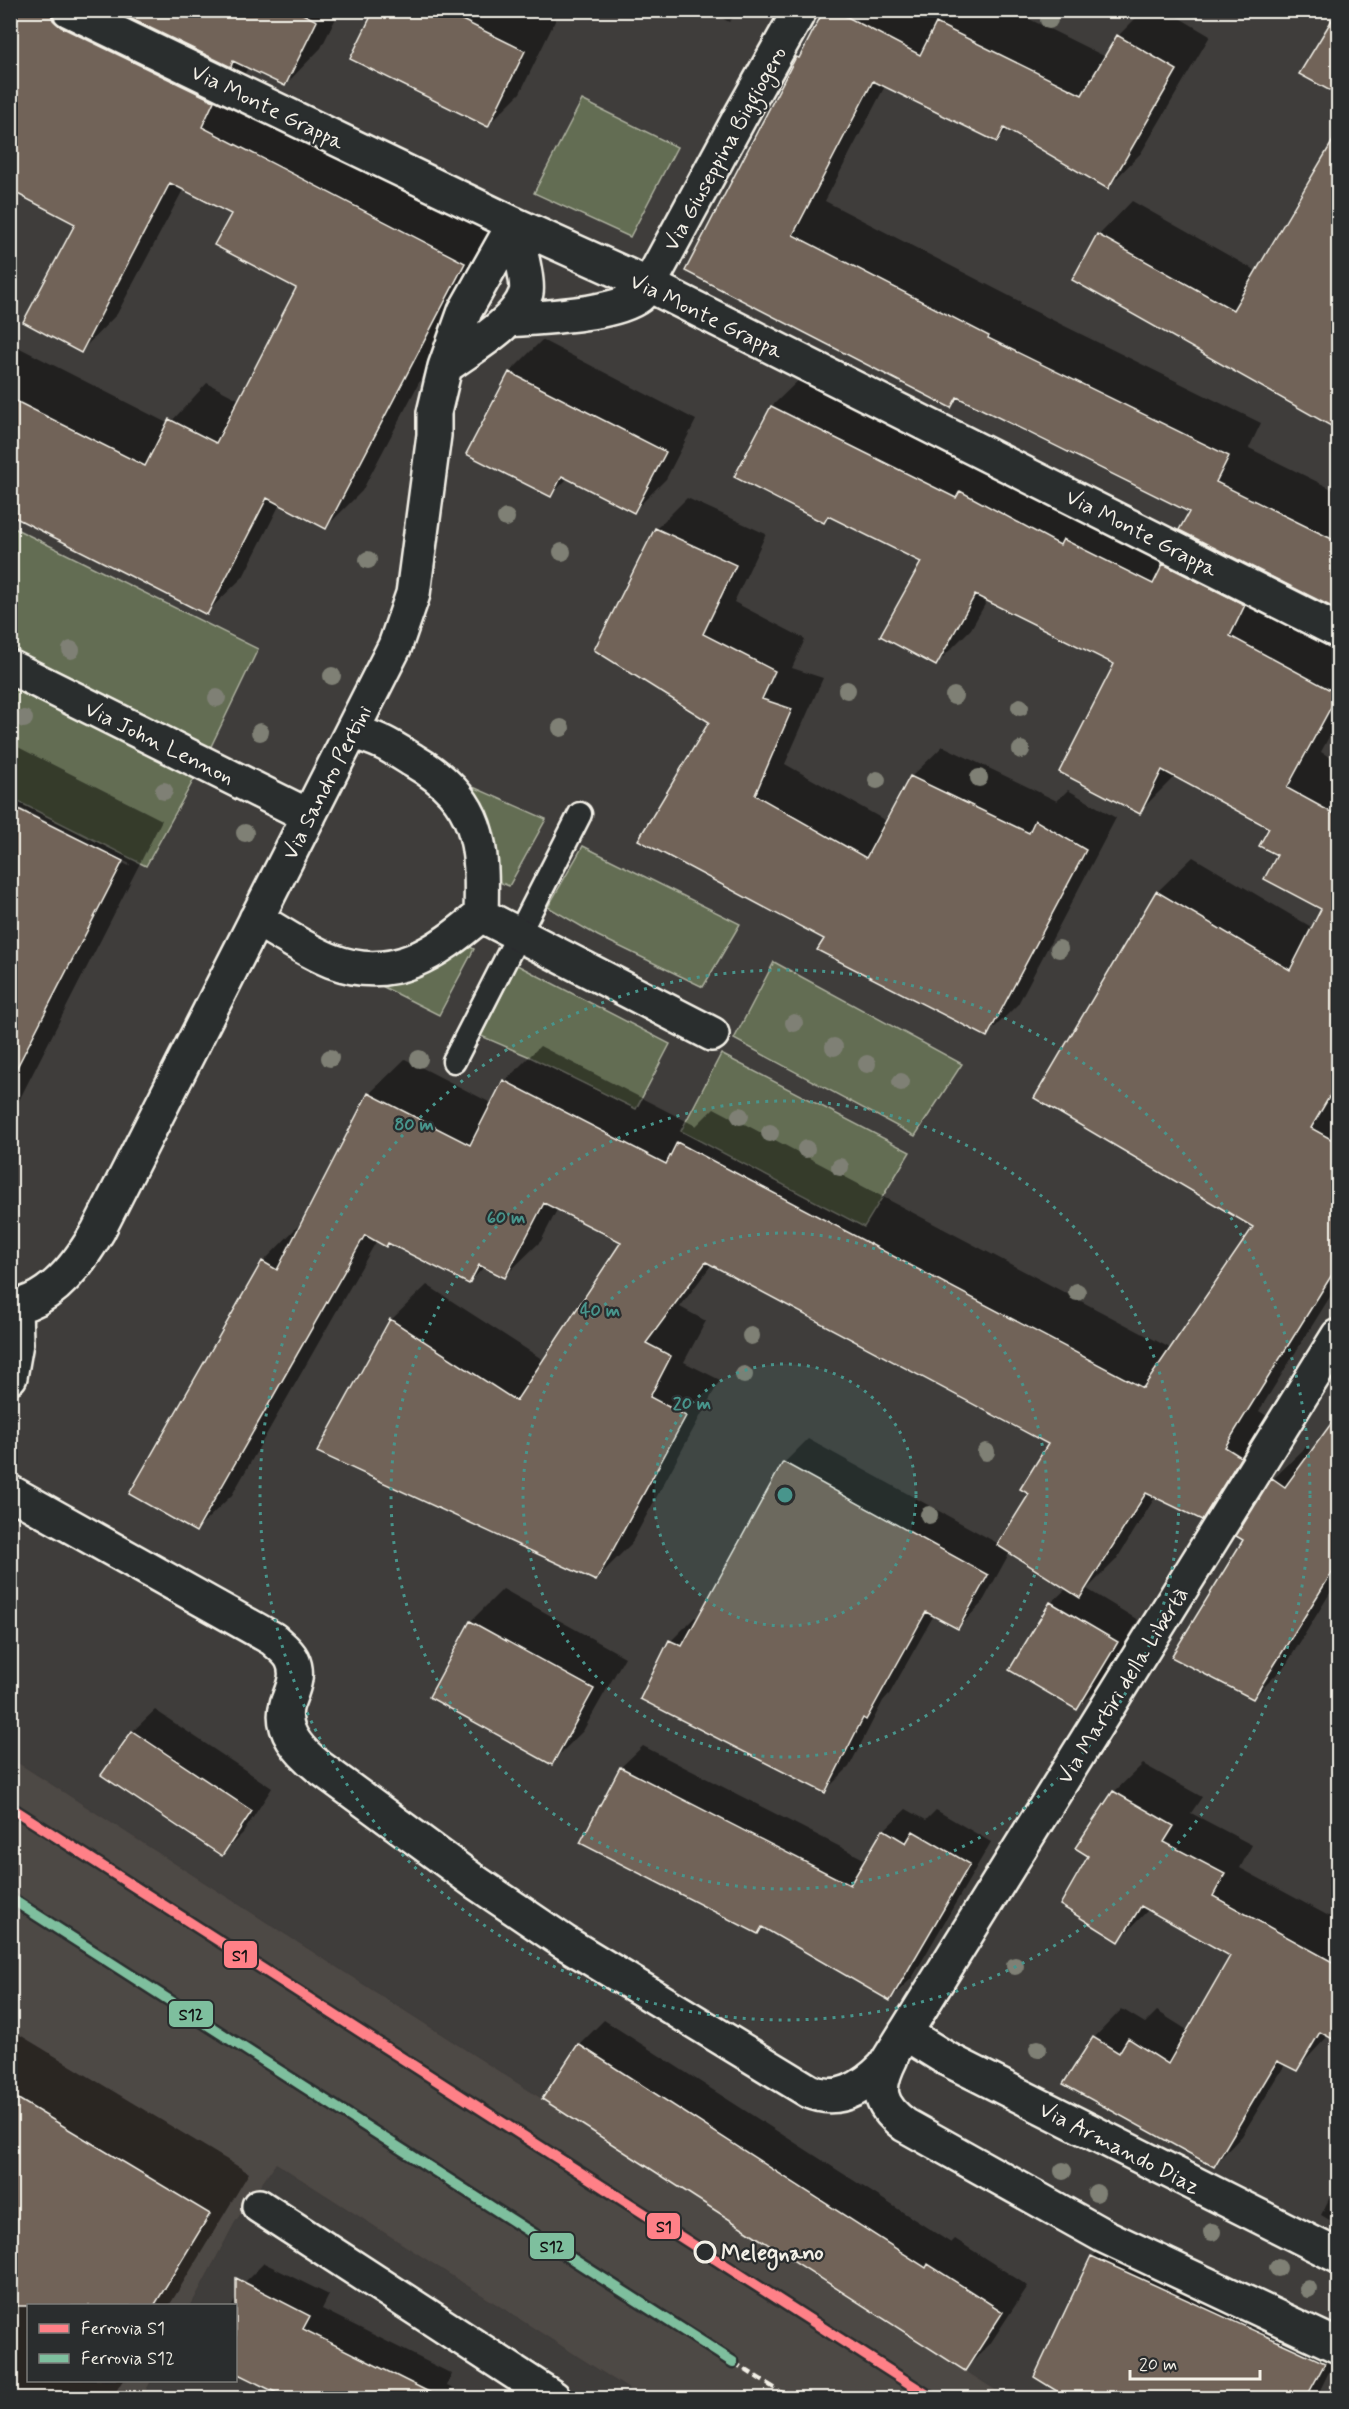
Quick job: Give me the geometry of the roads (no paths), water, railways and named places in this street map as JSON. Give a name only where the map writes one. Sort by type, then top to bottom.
[{"type":"street","name":"Via Monte Grappa","points":[[69,10],[514,224],[649,285],[1338,631]]},
{"type":"street","name":"Via Giuseppina Biggiogero","points":[[649,285],[800,10]]},
{"type":"street","points":[[445,367],[509,320],[526,292],[524,269],[514,224]]},
{"type":"street","name":"Via Sandro Pertini","points":[[10,1377],[16,1343],[13,1307],[38,1296],[58,1283],[91,1242],[395,646],[408,612],[417,567],[425,489],[434,435],[434,413],[445,367],[465,311],[514,224]]},
{"type":"street","points":[[509,320],[576,314],[624,304],[639,296],[649,285]]},
{"type":"street","name":"Via John Lennon","points":[[10,668],[309,816]]},
{"type":"street","points":[[256,919],[332,961],[368,970],[399,966],[429,954],[481,915],[482,875],[479,846],[476,830],[462,802],[442,779],[430,770],[377,738],[352,732]]},
{"type":"street","points":[[481,915],[712,1034]]},
{"type":"street","name":"Via Martiri della Libertà","points":[[905,2033],[1338,1336]]},
{"type":"street","points":[[10,1492],[273,1639],[292,1659],[295,1685],[286,1707],[286,1720],[288,1732],[305,1756],[513,1908],[596,1962],[758,2060],[815,2094],[835,2097],[847,2094],[874,2077],[884,2067],[905,2033]]},
{"type":"street","points":[[905,2033],[882,2080],[883,2100],[896,2118],[1104,2236],[1338,2346]]},
{"type":"street","name":"Via Armando Diaz","points":[[905,2033],[947,2060],[1338,2256]]},
{"type":"street","points":[[259,2206],[554,2398]]},
{"type":"lane","points":[[454,1061],[580,814]]},
{"type":"railway","points":[[733,2362],[790,2398]]},
{"type":"rail line","name":"S1","points":[[10,1807],[932,2398]]},
{"type":"rail line","name":"S12","points":[[10,1898],[733,2362]]},
{"type":"place","name":"Melegnano","points":[[705,2252]]}]
